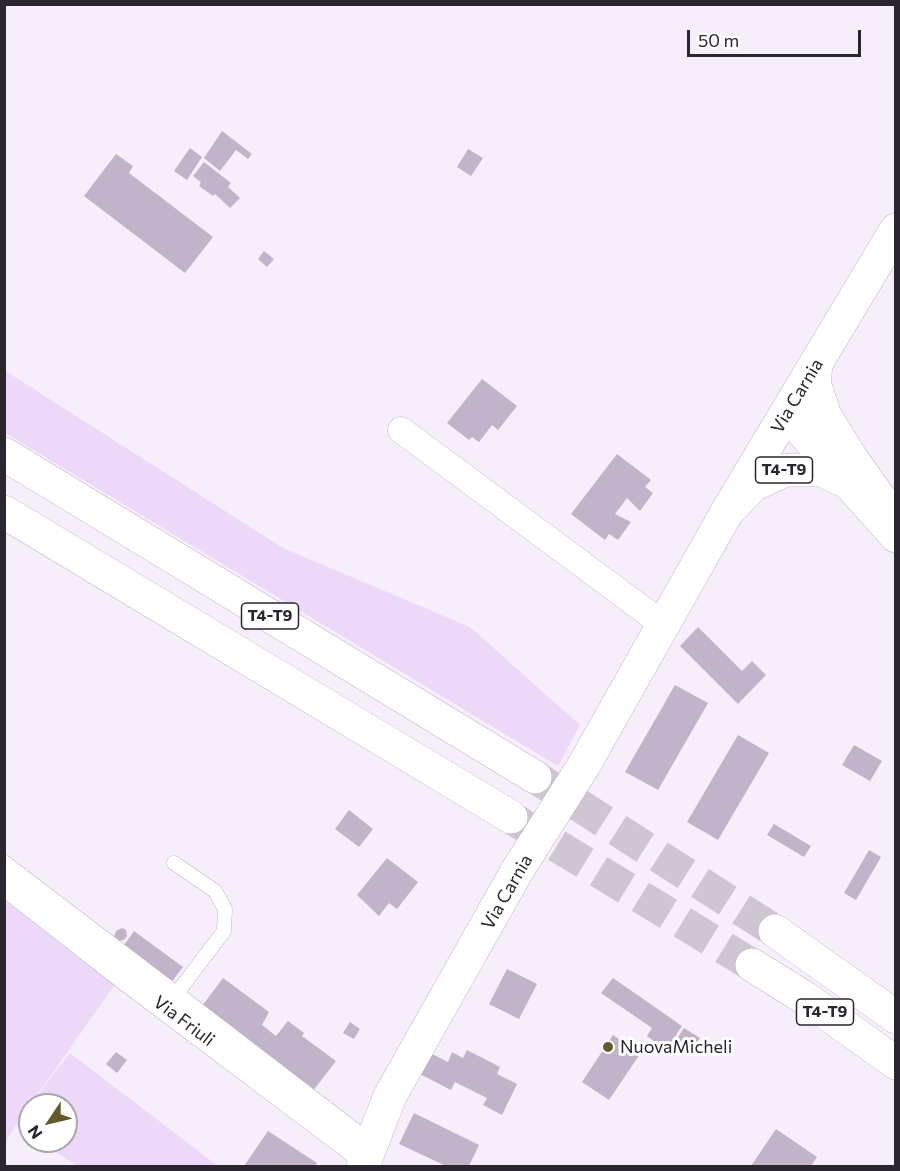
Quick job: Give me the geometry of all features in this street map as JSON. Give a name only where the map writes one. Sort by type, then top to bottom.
[{"type":"main road","name":"Via Carnia","points":[[366,1160],[390,1096],[517,871],[584,765],[727,512],[809,406],[816,364],[896,230]]},
{"type":"main road","name":"T4-T9","points":[[809,406],[896,548]]},
{"type":"main road","name":"T4-T9","points":[[4,454],[535,777]]},
{"type":"main road","name":"T4-T9","points":[[727,512],[753,485],[785,470],[822,470],[831,472],[862,490],[896,514]]},
{"type":"main road","name":"T4-T9","points":[[862,490],[896,521]]},
{"type":"main road","name":"T4-T9","points":[[862,490],[896,536]]},
{"type":"main road","name":"T4-T9","points":[[4,512],[511,817]]},
{"type":"main road","name":"T4-T9","points":[[779,934],[894,999]]},
{"type":"main road","name":"T4-T9","points":[[752,965],[805,998],[896,1063]]},
{"type":"street","points":[[400,430],[664,625]]},
{"type":"street","name":"Via Friuli","points":[[4,882],[366,1160]]},
{"type":"lane","points":[[4,862],[101,939],[179,995],[366,1160]]},
{"type":"lane","points":[[174,863],[214,891],[225,909],[224,931],[180,989],[179,995]]},
{"type":"shaded area","points":[[4,370],[283,548],[470,627],[580,725],[558,766],[5,433]]},
{"type":"shaded area","points":[[5,891],[119,979],[38,1093],[18,1093],[18,1126],[16,1125],[5,1142]]},
{"type":"shaded area","points":[[70,1053],[218,1166],[77,1166],[58,1153],[78,1153],[78,1093],[39,1093]]},
{"type":"building","points":[[222,131],[252,154],[248,159],[236,150],[220,171],[204,158]]},
{"type":"building","points":[[190,148],[202,157],[187,180],[174,171]]},
{"type":"building","points":[[468,149],[483,158],[471,176],[457,167]]},
{"type":"building","points":[[116,154],[133,166],[129,173],[213,237],[185,273],[84,196]]},
{"type":"building","points":[[204,162],[231,183],[228,187],[240,198],[230,208],[215,194],[213,196],[199,186],[201,182],[193,176]]},
{"type":"building","points":[[264,251],[274,259],[267,267],[258,259]]},
{"type":"building","points":[[482,379],[517,406],[498,430],[492,425],[479,442],[472,437],[469,440],[447,423]]},
{"type":"building","points":[[617,454],[651,480],[645,487],[653,493],[640,511],[627,498],[615,514],[631,522],[618,540],[609,534],[605,540],[571,514]]},
{"type":"building","points":[[698,627],[742,671],[752,661],[766,675],[738,704],[680,646]]},
{"type":"building","points":[[675,685],[708,703],[658,790],[625,772]]},
{"type":"building","points":[[738,735],[769,753],[718,840],[687,822]]},
{"type":"building","points":[[854,745],[882,761],[870,781],[842,765]]},
{"type":"building","points":[[349,810],[373,829],[359,847],[335,829]]},
{"type":"building","points":[[774,824],[811,846],[804,857],[767,835]]},
{"type":"building","points":[[869,850],[881,857],[856,900],[844,893]]},
{"type":"building","points":[[387,858],[418,882],[397,909],[389,903],[379,916],[357,895]]},
{"type":"building","points":[[122,928],[126,930],[127,936],[124,940],[118,941],[114,937],[116,931]]},
{"type":"building","points":[[134,931],[183,967],[170,984],[122,948]]},
{"type":"building","points":[[507,969],[537,984],[519,1019],[489,1004]]},
{"type":"building","points":[[223,978],[269,1012],[262,1025],[276,1036],[288,1021],[304,1033],[302,1036],[336,1061],[313,1091],[202,1006]]},
{"type":"building","points":[[613,978],[682,1026],[666,1050],[647,1036],[652,1028],[601,993]]},
{"type":"building","points":[[350,1022],[360,1029],[354,1039],[343,1033]]},
{"type":"building","points":[[684,1028],[700,1038],[691,1051],[676,1040]]},
{"type":"building","points":[[613,1035],[640,1054],[609,1100],[582,1082]]},
{"type":"building","points":[[424,1050],[448,1062],[452,1052],[463,1058],[467,1050],[500,1067],[497,1074],[517,1084],[502,1115],[483,1105],[487,1098],[455,1082],[451,1090],[414,1071]]},
{"type":"building","points":[[116,1052],[127,1060],[117,1073],[106,1064]]},
{"type":"building","points":[[414,1113],[479,1145],[469,1166],[446,1166],[399,1144]]},
{"type":"building","points":[[776,1129],[817,1157],[811,1166],[751,1166]]},
{"type":"building","points":[[268,1131],[317,1163],[315,1166],[244,1166]]},
{"type":"tunnel","points":[[535,777],[775,931]]},
{"type":"tunnel","points":[[515,820],[752,965]]},
{"type":"place","name":"NuovaMicheli","points":[[608,1047]]}]
